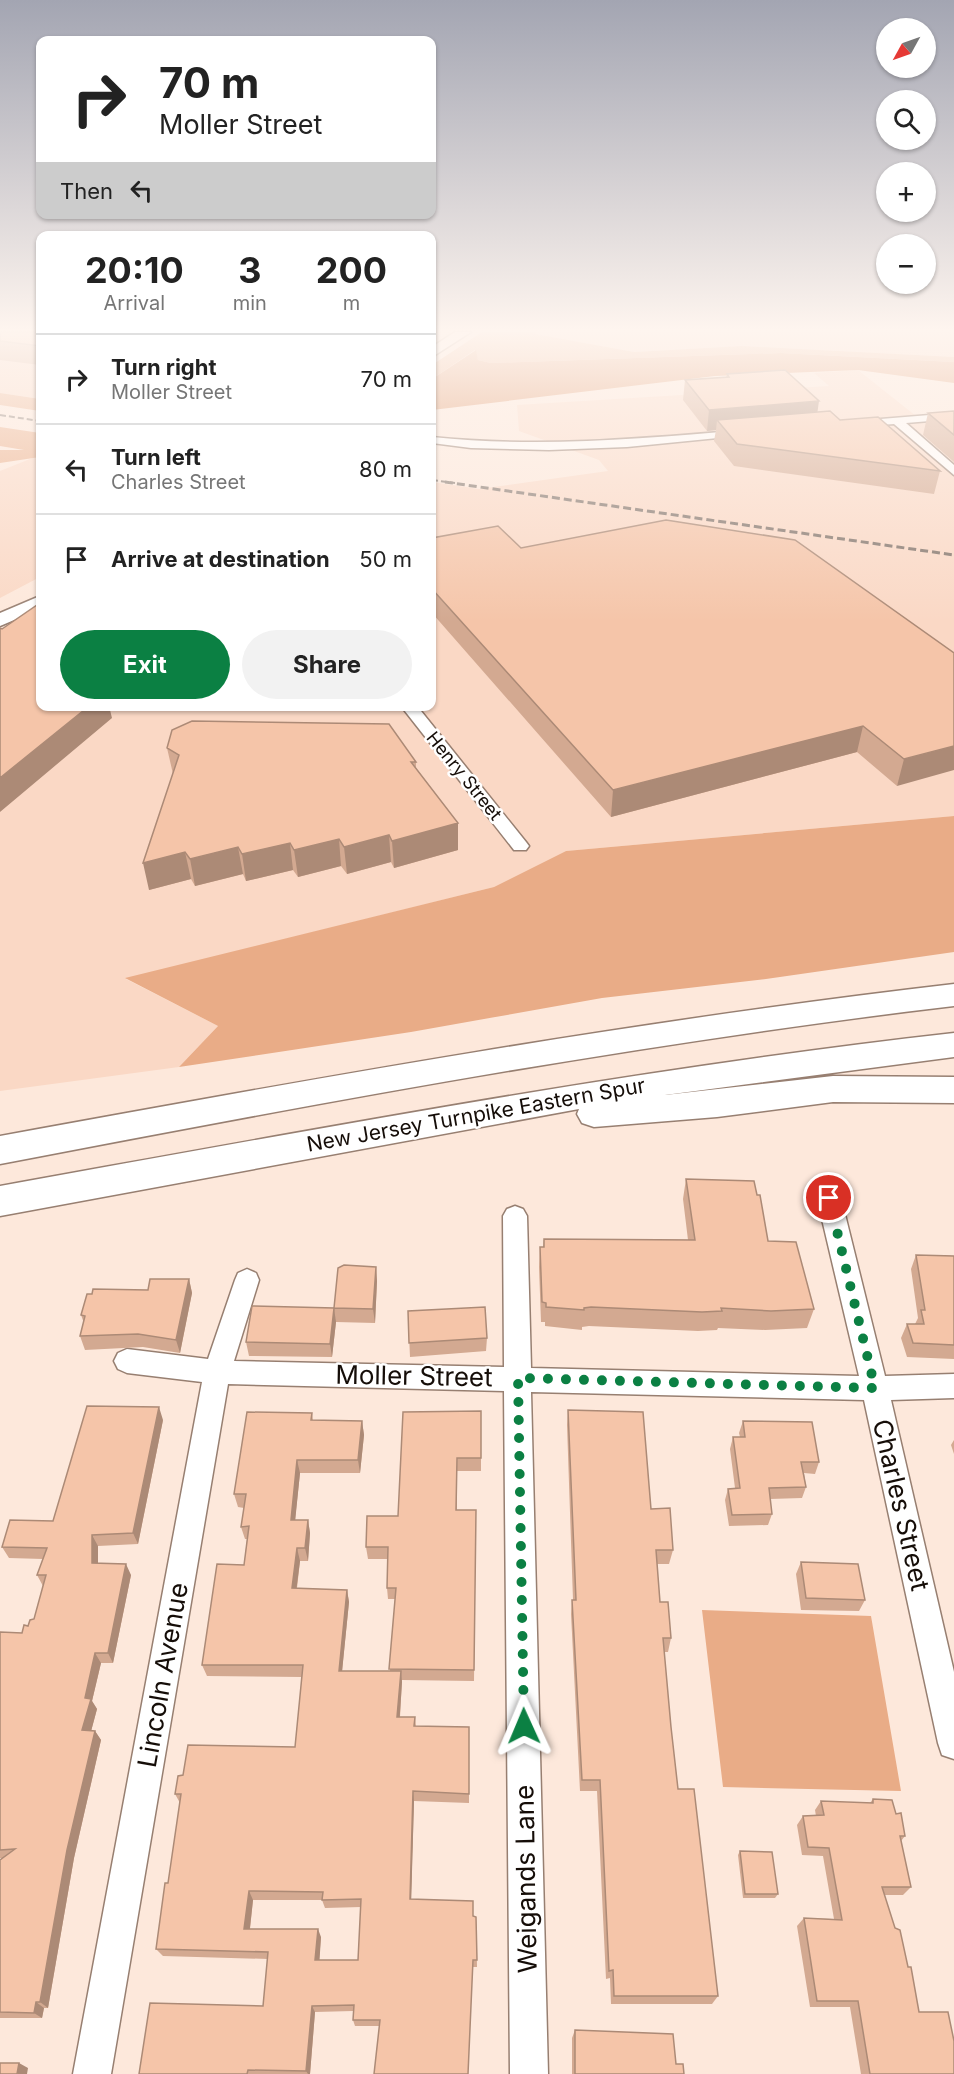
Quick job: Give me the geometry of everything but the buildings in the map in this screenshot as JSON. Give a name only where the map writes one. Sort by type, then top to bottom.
[{"type":"highway","points":[[5,1149],[574,1046],[748,1020],[954,995]]},
{"type":"highway","name":"New Jersey Turnpike Eastern Spur","points":[[0,1201],[368,1133],[700,1078],[954,1045]]},
{"type":"highway","points":[[368,1133],[717,1104],[833,1089],[954,1090]]},
{"type":"main road","points":[[0,620],[36,604]]},
{"type":"street","points":[[906,429],[954,471]]},
{"type":"street","points":[[436,441],[487,447],[543,449],[751,433]]},
{"type":"street","name":"Henry Street","points":[[412,711],[520,846]]},
{"type":"street","name":"Charles Street","points":[[829,1198],[875,1388],[954,1743]]},
{"type":"street","name":"Weigands Lane","points":[[515,1216],[529,2074]]},
{"type":"street","name":"Lincoln Avenue","points":[[92,2074],[217,1372],[247,1280]]},
{"type":"street","name":"Moller Street","points":[[127,1361],[217,1372],[875,1388],[954,1386]]},
{"type":"shaded area","points":[[0,429],[36,432],[36,458],[0,463],[0,450],[24,450],[0,446]]},
{"type":"shaded area","points":[[519,429],[954,429],[954,816],[566,851],[494,887],[126,979],[218,1026],[179,1067],[0,1091],[0,638],[36,699],[36,711],[436,711],[436,483],[479,489],[608,471],[599,460],[519,431]]},
{"type":"shaded area","points":[[36,457],[36,579],[0,598],[0,471]]},
{"type":"shaded area","points":[[954,816],[954,952],[766,979],[602,998],[411,1032],[179,1067],[218,1026],[125,978],[494,887],[566,851]]},
{"type":"shaded area","points":[[702,1610],[871,1616],[901,1791],[723,1787]]},
{"type":"railway","points":[[436,481],[455,483]]},
{"type":"railway","points":[[445,482],[954,555]]},
{"type":"route","points":[[524,1726],[518,1378],[875,1388],[829,1198]]}]
